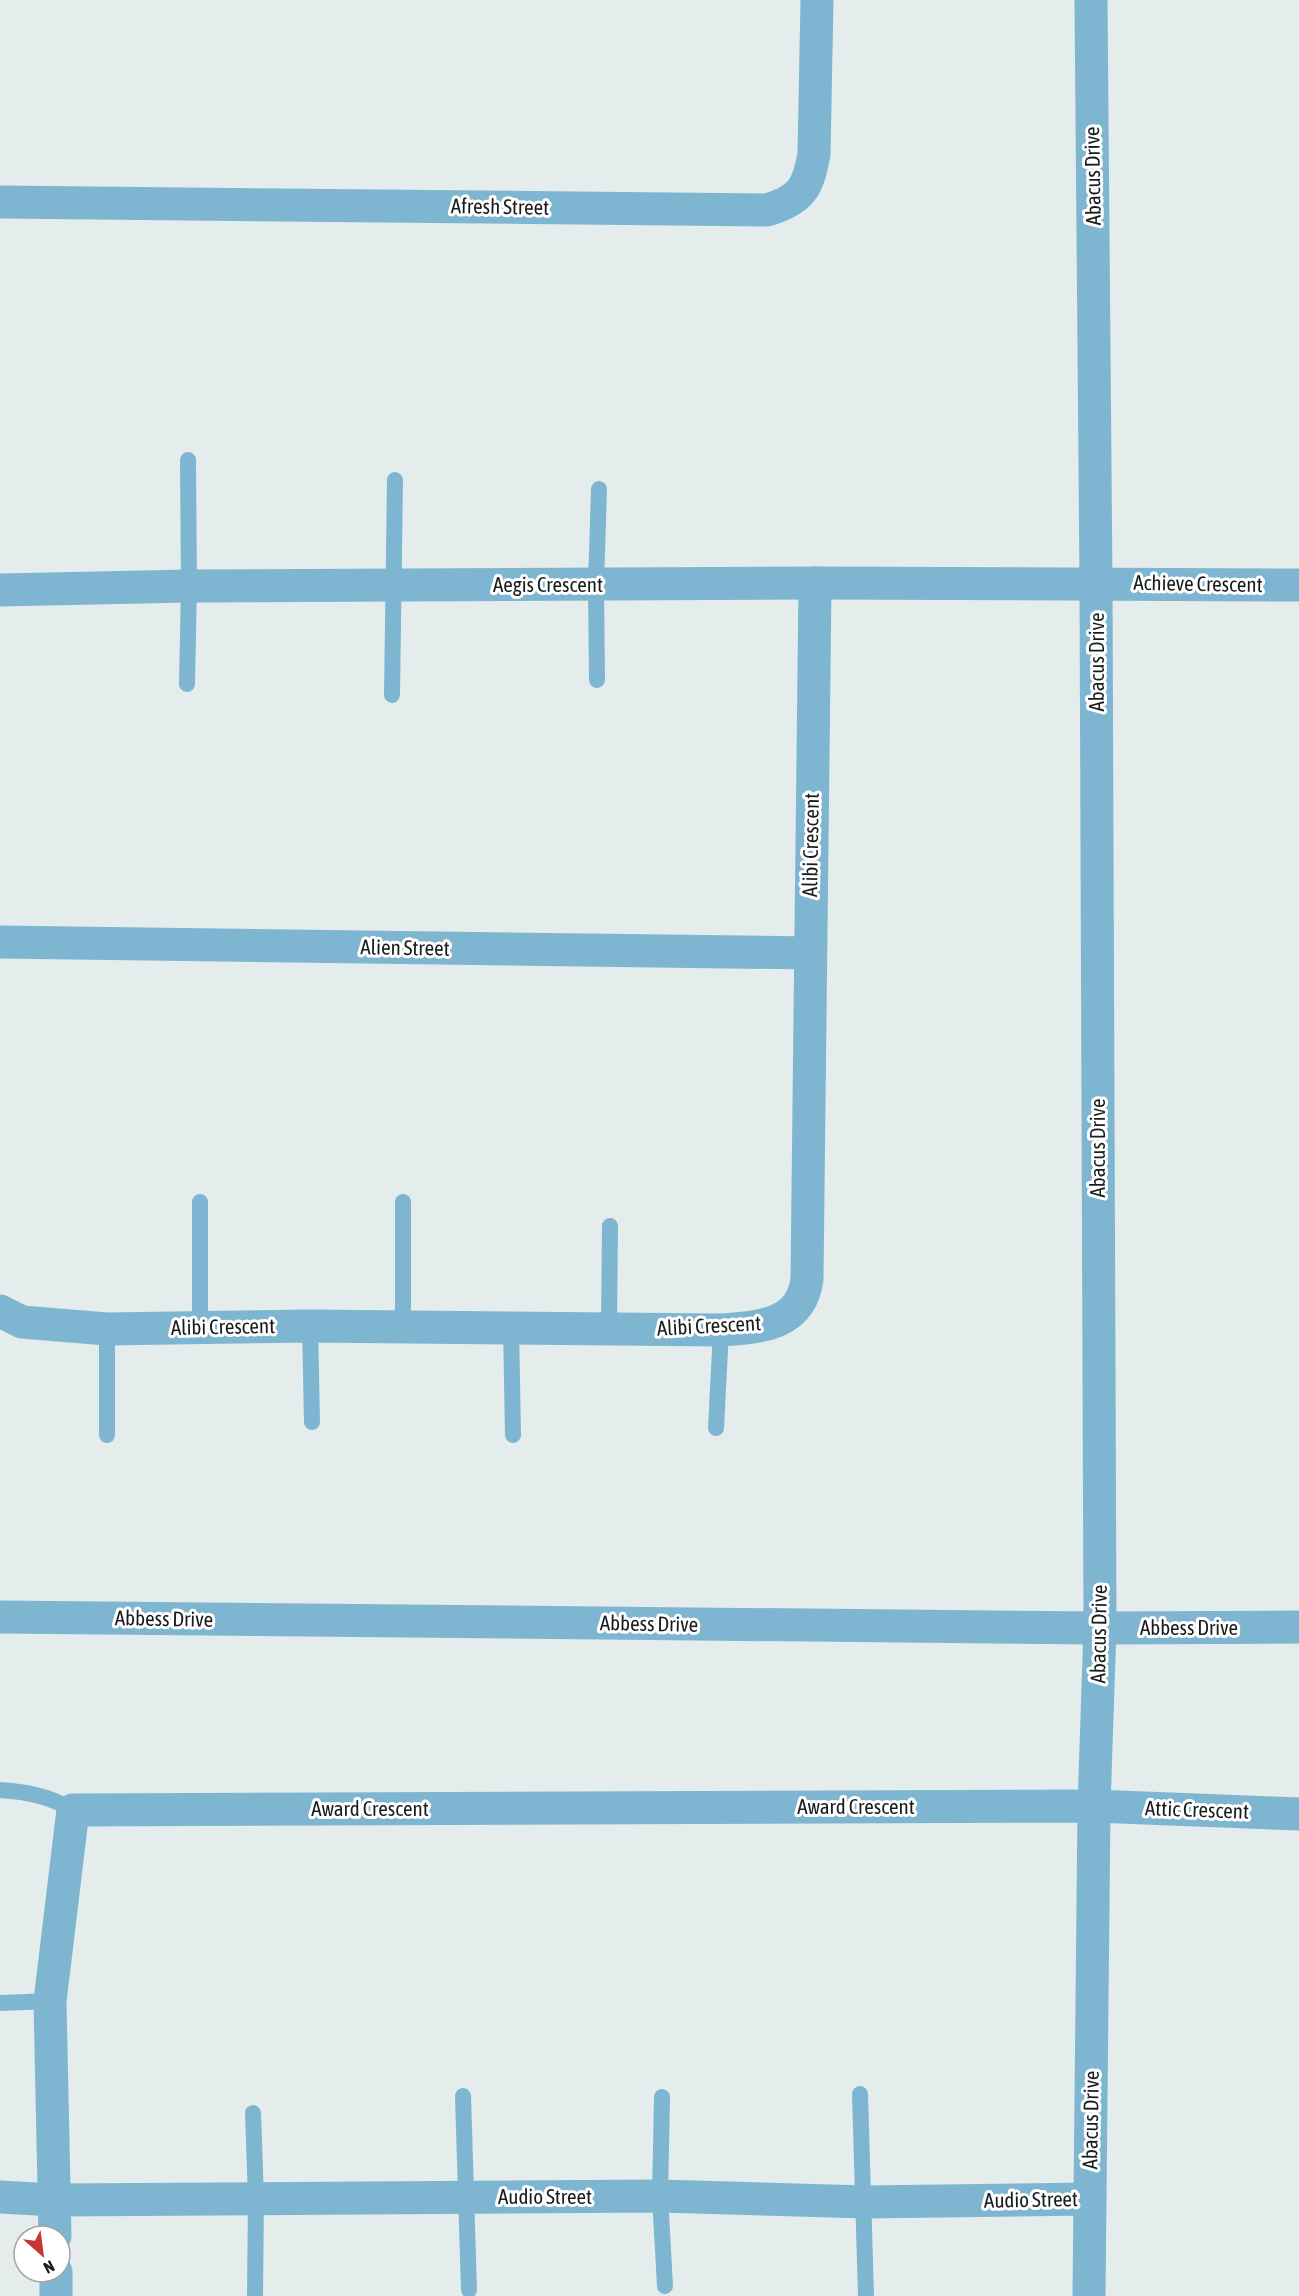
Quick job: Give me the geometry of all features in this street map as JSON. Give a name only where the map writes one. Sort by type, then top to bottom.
[{"type":"street","name":"Afresh Street","points":[[0,202],[768,210],[788,203],[802,190],[810,175],[814,154],[817,0]]},
{"type":"street","name":"Abacus Drive","points":[[1089,2296],[1094,1806],[1100,1628],[1091,0]]},
{"type":"street","name":"Alibi Crescent","points":[[0,1311],[22,1322],[107,1329],[310,1326],[721,1330],[770,1324],[798,1307],[805,1295],[807,1279],[815,583]]},
{"type":"street","name":"Aegis Crescent","points":[[0,590],[189,586],[1096,583]]},
{"type":"street","name":"Achieve Crescent","points":[[1096,583],[1299,585]]},
{"type":"street","name":"Alien Street","points":[[0,942],[810,953]]},
{"type":"street","name":"Abbess Drive","points":[[0,1617],[1100,1628],[1299,1627]]},
{"type":"street","name":"Award Crescent","points":[[73,1810],[1094,1806]]},
{"type":"street","name":"Attic Crescent","points":[[1094,1806],[1299,1814]]},
{"type":"street","points":[[56,2224],[50,2001],[73,1810]]},
{"type":"street","name":"Audio Street","points":[[0,2197],[55,2200],[660,2196],[865,2202],[1090,2199]]},
{"type":"lane","points":[[187,684],[188,460]]},
{"type":"lane","points":[[392,695],[395,586],[394,480]]},
{"type":"lane","points":[[597,680],[596,585],[599,489]]},
{"type":"lane","points":[[200,1202],[200,1328]]},
{"type":"lane","points":[[403,1202],[403,1328]]},
{"type":"lane","points":[[609,1330],[610,1226]]},
{"type":"lane","points":[[310,1326],[312,1422]]},
{"type":"lane","points":[[511,1328],[513,1435]]},
{"type":"lane","points":[[107,1329],[107,1435]]},
{"type":"lane","points":[[716,1428],[721,1330]]},
{"type":"lane","points":[[0,1790],[36,1793],[57,1800],[73,1810]]},
{"type":"lane","points":[[0,2003],[50,2001]]},
{"type":"lane","points":[[861,2094],[866,2296]]},
{"type":"lane","points":[[463,2096],[469,2290]]},
{"type":"lane","points":[[662,2097],[660,2196],[665,2286]]},
{"type":"lane","points":[[253,2114],[256,2199],[255,2294]]}]
